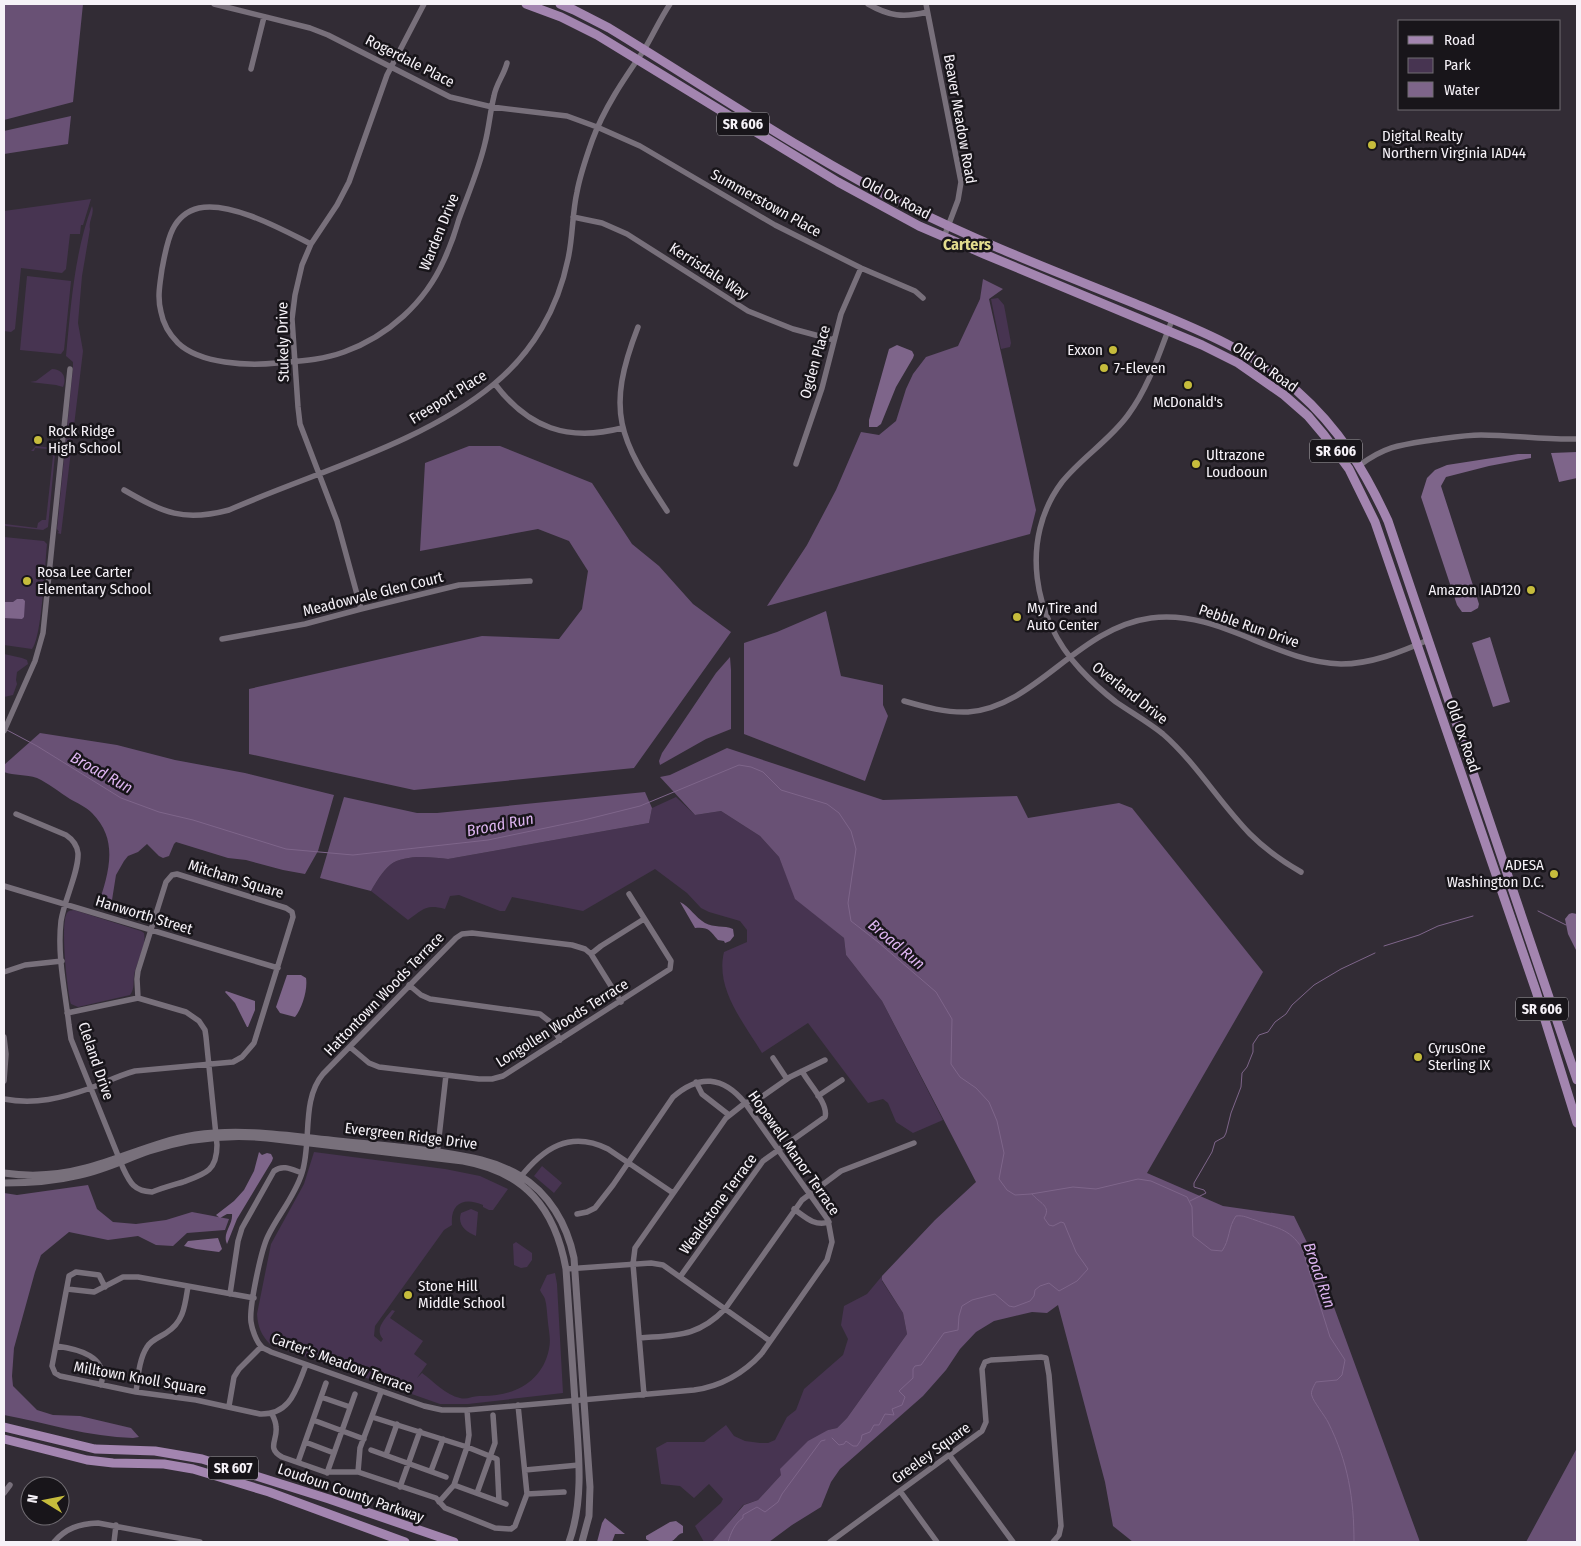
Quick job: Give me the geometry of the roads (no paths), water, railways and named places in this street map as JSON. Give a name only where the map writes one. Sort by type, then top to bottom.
[{"type":"main road","name":"Old Ox Road","points":[[526,4],[561,17],[597,35],[866,199],[944,237],[1218,352],[1259,376],[1308,416],[1349,469],[1375,522],[1533,982],[1577,1123]]},
{"type":"main road","name":"Old Ox Road","points":[[560,4],[644,50],[825,162],[906,206],[948,226],[1218,339],[1243,352],[1296,389],[1323,417],[1360,465],[1388,521],[1577,1080]]},
{"type":"main road","name":"Loudoun County Parkway","points":[[4,1427],[95,1449],[155,1451],[202,1459],[329,1499],[454,1542]]},
{"type":"main road","name":"Loudoun County Parkway","points":[[4,1440],[87,1460],[113,1463],[164,1464],[193,1469],[269,1492],[405,1542]]},
{"type":"street","name":"Rogerdale Place","points":[[214,4],[328,35],[450,97],[492,107],[568,116],[597,127]]},
{"type":"street","name":"Stukely Drive","points":[[361,608],[345,544],[300,424],[292,319],[294,295],[302,265],[311,244],[349,182],[391,66],[424,4]]},
{"type":"street","name":"Freeport Place","points":[[124,490],[160,509],[176,514],[209,515],[229,510],[417,432],[469,402],[494,384],[528,348],[553,308],[564,277],[568,258],[579,180],[597,127],[608,105],[644,50],[670,4]]},
{"type":"street","points":[[868,4],[882,12],[894,15],[910,16],[927,12]]},
{"type":"street","name":"Beaver Meadow Road","points":[[926,4],[961,182],[959,197],[944,237]]},
{"type":"street","points":[[251,69],[264,17]]},
{"type":"street","name":"Warden Drive","points":[[294,362],[338,354],[365,343],[397,322],[422,297],[444,261],[456,228],[480,159],[496,88],[507,63]]},
{"type":"street","name":"Summerstown Place","points":[[597,127],[640,146],[775,225],[861,268],[916,291],[923,298]]},
{"type":"street","points":[[294,362],[271,364],[228,362],[194,354],[179,344],[168,330],[161,314],[158,291],[167,240],[170,233],[179,220],[198,209],[220,208],[234,212],[271,224],[311,244]]},
{"type":"street","name":"Kerrisdale Way","points":[[573,217],[602,222],[635,238],[748,311],[793,329],[834,340]]},
{"type":"street","name":"Ogden Place","points":[[796,464],[822,388],[841,314],[861,268]]},
{"type":"street","name":"Overland Drive","points":[[1172,320],[1136,405],[1116,432],[1082,461],[1061,484],[1050,504],[1043,521],[1037,552],[1038,590],[1048,620],[1078,667],[1099,688],[1153,726],[1175,746],[1251,835],[1280,859],[1301,872]]},
{"type":"street","points":[[638,327],[623,373],[619,404],[622,428],[632,453],[667,511]]},
{"type":"street","points":[[4,731],[28,677],[43,633],[70,369]]},
{"type":"street","points":[[494,384],[521,412],[555,429],[566,432],[594,434],[622,428]]},
{"type":"street","points":[[1360,465],[1383,450],[1399,445],[1463,436],[1499,435],[1577,439]]},
{"type":"street","name":"Meadowvale Glen Court","points":[[222,640],[305,624],[361,608],[460,585],[530,581]]},
{"type":"street","name":"Pebble Run Drive","points":[[904,702],[945,711],[969,712],[986,709],[1004,703],[1090,642],[1111,630],[1138,621],[1160,617],[1203,621],[1297,656],[1324,663],[1365,662],[1428,640]]},
{"type":"street","name":"Cleland Drive","points":[[16,814],[66,835],[72,839],[75,845],[78,861],[64,904],[60,936],[71,1039],[119,1160],[130,1182],[144,1192],[152,1192],[203,1175],[211,1168],[216,1158],[216,1135],[210,1065],[204,1030],[199,1022],[186,1012],[138,998]]},
{"type":"street","name":"Mitcham Square","points":[[4,1099],[24,1102],[45,1101],[91,1088],[135,1071],[210,1065],[239,1060],[249,1051],[254,1043],[293,917],[292,912],[286,908],[202,881],[177,874],[172,875],[168,878],[150,930],[136,979],[138,998]]},
{"type":"street","name":"Hanworth Street","points":[[4,886],[278,968]]},
{"type":"street","name":"Longollen Woods Terrace","points":[[350,1047],[364,1060],[376,1066],[479,1079],[503,1076],[668,972],[671,967],[671,960],[629,894]]},
{"type":"street","points":[[621,1002],[591,954],[644,919]]},
{"type":"street","name":"Hattontown Woods Terrace","points":[[307,1140],[312,1098],[323,1074],[456,938],[465,933],[572,944],[585,949],[591,954]]},
{"type":"street","points":[[4,972],[25,965],[62,961]]},
{"type":"street","points":[[409,985],[424,997],[435,1000],[540,1014],[549,1021],[560,1040]]},
{"type":"street","points":[[67,1013],[138,998]]},
{"type":"street","points":[[4,1037],[6,1054],[4,1082]]},
{"type":"street","points":[[773,1058],[787,1079]]},
{"type":"street","points":[[644,1395],[633,1264],[635,1248],[729,1115],[746,1103],[763,1096],[787,1079],[825,1060]]},
{"type":"street","points":[[802,1071],[818,1096],[842,1080]]},
{"type":"street","points":[[437,1155],[446,1075]]},
{"type":"street","name":"Hopewell Manor Terrace","points":[[574,1400],[694,1390],[725,1382],[741,1373],[754,1362],[827,1260],[832,1242],[828,1222],[746,1103],[732,1089],[721,1084],[709,1081],[696,1082]]},
{"type":"street","points":[[577,1214],[595,1208],[673,1097],[684,1088],[696,1082],[702,1094],[729,1115]]},
{"type":"street","name":"Wealdstone Terrace","points":[[680,1277],[763,1161],[825,1117],[826,1109],[818,1096]]},
{"type":"street","name":"Evergreen Ridge Drive","points":[[4,1173],[26,1175],[62,1173],[216,1135],[307,1140],[437,1155],[481,1164],[519,1179],[546,1199],[563,1222],[572,1247],[590,1502],[589,1516],[582,1542]]},
{"type":"street","name":"Carter's Meadow Terrace","points":[[307,1140],[302,1173],[297,1186],[265,1244],[251,1321],[261,1347],[381,1392],[434,1409],[466,1410],[574,1400]]},
{"type":"street","points":[[519,1179],[530,1164],[540,1155],[560,1144],[582,1141],[600,1144],[673,1193]]},
{"type":"street","points":[[640,1338],[696,1331],[714,1320],[725,1309],[794,1209],[809,1194],[848,1168],[914,1143]]},
{"type":"street","name":"Evergreen Ridge Drive","points":[[4,1183],[67,1178],[119,1160]]},
{"type":"street","points":[[230,1294],[238,1241],[242,1228],[274,1170],[278,1167],[284,1167],[302,1173]]},
{"type":"street","name":"Evergreen Ridge Drive","points":[[519,1179],[531,1191],[550,1217],[562,1247],[566,1269],[579,1465],[577,1510],[575,1525],[569,1542]]},
{"type":"street","points":[[794,1209],[814,1223],[828,1222]]},
{"type":"street","points":[[566,1269],[651,1263],[663,1265],[770,1341]]},
{"type":"street","name":"Milltown Knoll Square","points":[[105,1286],[99,1276],[76,1272],[69,1276],[52,1366],[55,1373],[60,1376],[136,1392],[229,1406],[260,1414],[272,1414]]},
{"type":"street","points":[[67,1289],[94,1292],[123,1277],[138,1277],[254,1298]]},
{"type":"street","points":[[136,1392],[142,1356],[150,1343],[174,1328],[179,1322],[185,1307],[188,1286]]},
{"type":"street","points":[[56,1346],[78,1350],[92,1357],[102,1371],[101,1385]]},
{"type":"street","points":[[229,1406],[234,1377],[239,1369],[261,1347]]},
{"type":"street","name":"Greeley Square","points":[[830,1542],[950,1456],[985,1428],[982,1369],[985,1362],[1041,1357],[1046,1358],[1049,1375],[1061,1526],[1059,1535],[1053,1542]]},
{"type":"street","points":[[306,1365],[294,1395],[286,1406],[272,1414],[276,1427],[273,1443],[276,1453],[282,1457],[327,1472],[358,1472],[422,1493],[436,1498],[444,1508],[495,1528],[511,1529],[515,1526],[527,1494],[518,1405]]},
{"type":"street","points":[[298,1462],[326,1383]]},
{"type":"street","points":[[358,1472],[360,1448],[381,1392]]},
{"type":"street","points":[[327,1472],[355,1394]]},
{"type":"street","points":[[321,1397],[350,1407]]},
{"type":"street","points":[[439,1502],[454,1485],[467,1447],[469,1435],[466,1410]]},
{"type":"street","points":[[477,1493],[495,1443],[494,1415]]},
{"type":"street","points":[[372,1417],[420,1431],[497,1459],[499,1501]]},
{"type":"street","points":[[313,1420],[364,1439]]},
{"type":"street","points":[[386,1455],[397,1424]]},
{"type":"street","points":[[400,1487],[420,1431]]},
{"type":"street","points":[[431,1471],[443,1439]]},
{"type":"street","points":[[305,1442],[334,1452]]},
{"type":"street","points":[[372,1450],[446,1476]]},
{"type":"street","points":[[950,1456],[1013,1542]]},
{"type":"street","points":[[525,1470],[579,1465]]},
{"type":"street","points":[[454,1485],[506,1504]]},
{"type":"street","points":[[4,1492],[10,1486]]},
{"type":"street","points":[[900,1491],[937,1542]]},
{"type":"street","points":[[527,1494],[564,1492]]},
{"type":"street","points":[[54,1542],[70,1528],[98,1523],[116,1525],[178,1540],[200,1542]]},
{"type":"street","points":[[114,1542],[116,1525]]},
{"type":"water","points":[[897,345],[912,351],[913,358],[896,387],[881,424],[877,427],[869,427],[869,420],[889,349]]},
{"type":"water","points":[[1577,452],[1577,478],[1559,482],[1551,453]]},
{"type":"water","points":[[1518,454],[1531,454],[1531,458],[1446,477],[1441,486],[1479,604],[1478,608],[1471,612],[1462,612],[1457,605],[1421,497],[1427,478],[1435,470],[1447,465]]},
{"type":"water","points":[[17,599],[25,601],[24,617],[22,619],[4,618],[4,602],[13,602]]},
{"type":"water","points":[[1490,637],[1510,702],[1493,707],[1472,643]]},
{"type":"water","points":[[680,902],[705,923],[733,929],[734,936],[725,943],[718,940],[708,930],[695,928]]},
{"type":"water","points":[[1572,913],[1577,914],[1577,952],[1568,934],[1565,919]]},
{"type":"water","points":[[287,975],[301,975],[306,978],[304,999],[295,1017],[280,1013],[276,1007]]},
{"type":"water","points":[[226,991],[255,1001],[255,1010],[248,1027],[235,1003]]},
{"type":"water","points":[[259,1152],[262,1155],[271,1154],[272,1161],[237,1219],[227,1244],[226,1236],[232,1214],[227,1214],[220,1218],[216,1215],[234,1201],[244,1190],[254,1171]]},
{"type":"water","points":[[218,1238],[222,1249],[219,1252],[184,1246],[188,1241]]},
{"type":"water","points":[[605,1518],[625,1534],[615,1534],[612,1542],[597,1542]]},
{"type":"water","points":[[676,1521],[683,1526],[683,1533],[672,1541],[658,1543],[646,1539],[646,1536],[670,1522]]},
{"type":"waterway","name":"Broad Run","points":[[7,730],[37,746],[121,798],[159,812],[193,820],[286,849],[353,855],[488,840],[640,806],[739,765],[763,772],[781,790],[827,804],[839,813],[851,831],[856,849],[848,903],[851,921],[936,992],[952,1019],[951,1064],[960,1077],[976,1088],[989,1102],[997,1121],[1004,1153],[999,1179],[1007,1190],[1015,1195],[1073,1187],[1096,1189],[1138,1179],[1151,1181],[1187,1197],[1192,1207],[1193,1236],[1211,1250],[1222,1251],[1236,1216],[1246,1217],[1287,1232],[1302,1248],[1330,1337],[1345,1360],[1342,1375],[1337,1380],[1316,1382],[1312,1389],[1312,1394],[1314,1401],[1328,1422],[1335,1437],[1349,1480],[1353,1510],[1354,1542]]},
{"type":"waterway","points":[[1538,911],[1566,925]]},
{"type":"waterway","points":[[1384,946],[1419,935],[1438,926],[1473,916]]},
{"type":"waterway","points":[[1190,1201],[1206,1193],[1204,1190],[1194,1187],[1194,1183],[1212,1152],[1215,1142],[1224,1137],[1226,1133],[1241,1087],[1242,1073],[1247,1067],[1253,1052],[1253,1044],[1259,1035],[1268,1032],[1275,1022],[1286,1014],[1292,1005],[1314,985],[1341,969],[1375,953]]},
{"type":"waterway","points":[[832,1438],[839,1445],[844,1444],[846,1441],[853,1446],[857,1446],[862,1435],[870,1432],[874,1425],[879,1425],[885,1414],[894,1415],[892,1409],[902,1405],[905,1397],[899,1391],[913,1378],[915,1366],[921,1365],[944,1333],[958,1330],[962,1306],[972,1300],[995,1294],[1009,1306],[1014,1307],[1030,1301],[1034,1296],[1035,1290],[1040,1286],[1049,1283],[1059,1291],[1077,1281],[1088,1269],[1076,1252],[1064,1223],[1061,1222],[1053,1226],[1049,1225],[1044,1218],[1046,1208],[1032,1194]]},
{"type":"waterway","points":[[728,1542],[733,1529],[743,1518],[743,1515],[757,1507],[765,1512],[778,1502],[821,1441],[825,1440]]},
{"type":"place","name":"Digital Realty Northern Virginia IAD44","points":[[1372,145]]},
{"type":"place","name":"Exxon","points":[[1113,350]]},
{"type":"place","name":"7-Eleven","points":[[1104,368]]},
{"type":"place","name":"McDonald's","points":[[1188,385]]},
{"type":"place","name":"Rock Ridge High School","points":[[38,440]]},
{"type":"place","name":"Ultrazone Loudooun","points":[[1196,464]]},
{"type":"place","name":"Rosa Lee Carter Elementary School","points":[[27,581]]},
{"type":"place","name":"Amazon IAD120","points":[[1531,590]]},
{"type":"place","name":"My Tire and Auto Center","points":[[1017,617]]},
{"type":"place","name":"ADESA Washington D.C.","points":[[1554,874]]},
{"type":"place","name":"CyrusOne Sterling IX","points":[[1418,1057]]},
{"type":"place","name":"Stone Hill Middle School","points":[[408,1295]]},
{"type":"district","name":"Carters","points":[[967,244]]}]
